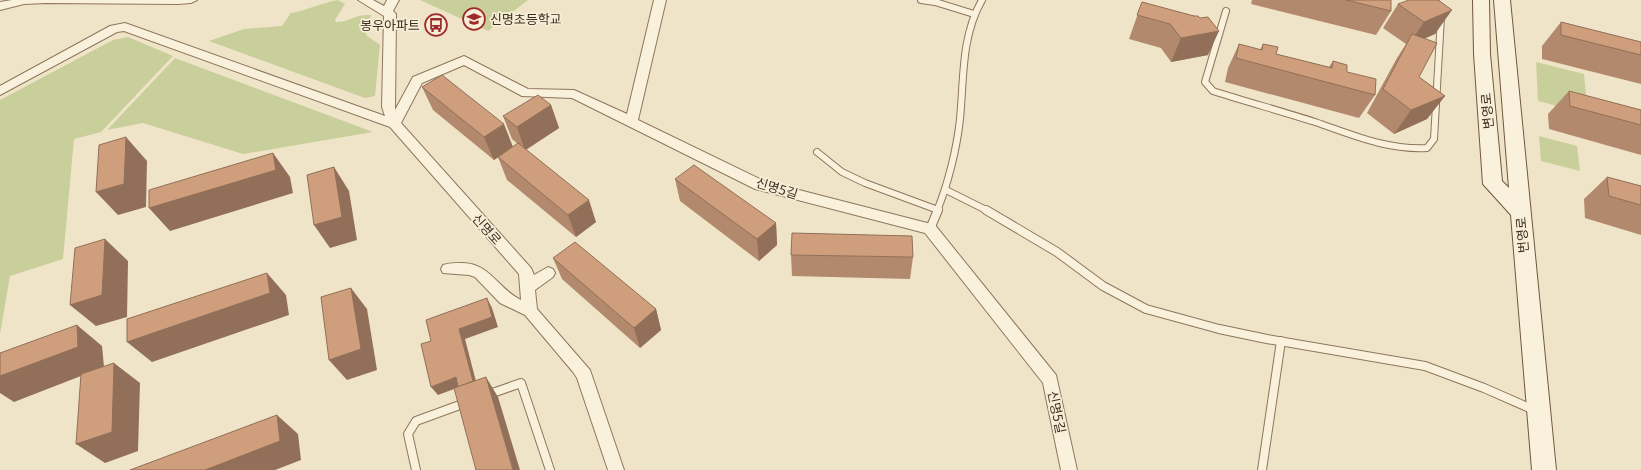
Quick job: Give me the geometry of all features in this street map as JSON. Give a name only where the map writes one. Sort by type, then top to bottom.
[{"type":"main road","name":"변영로","points":[[1481,0],[1482,54],[1493,184],[1520,211]]},
{"type":"main road","name":"번영로","points":[[1502,0],[1544,470]]},
{"type":"street","points":[[0,6],[24,1],[44,0]]},
{"type":"street","points":[[48,0],[178,2],[191,0]]},
{"type":"street","points":[[364,0],[387,12],[393,0]]},
{"type":"street","points":[[631,122],[660,0]]},
{"type":"street","name":"신명로","points":[[387,12],[390,14],[388,107],[394,124],[526,272],[530,310]]},
{"type":"street","points":[[0,91],[114,29],[125,27],[394,124]]},
{"type":"street","name":"신명5길","points":[[394,124],[417,80],[464,60],[526,93],[574,94],[760,185],[930,229],[1050,380],[1069,470]]},
{"type":"street","points":[[448,269],[470,269],[480,273],[505,298],[530,310],[579,367],[584,375],[616,470]]},
{"type":"street","points":[[527,288],[548,273]]},
{"type":"lane","points":[[920,0],[935,2],[974,14]]},
{"type":"lane","points":[[930,229],[946,190],[960,120],[962,69],[974,14],[982,0]]},
{"type":"lane","points":[[1226,11],[1205,82],[1207,87],[1213,91],[1316,122],[1387,147],[1413,150],[1427,148],[1434,139],[1442,8]]},
{"type":"lane","points":[[817,152],[842,172],[865,183],[938,210]]},
{"type":"lane","points":[[946,190],[992,213],[1057,252],[1103,286],[1146,309],[1219,329],[1425,366],[1484,388],[1539,412]]},
{"type":"lane","points":[[1262,470],[1281,341]]},
{"type":"lane","points":[[416,470],[408,434],[416,420],[521,383],[550,470]]},
{"type":"green space","points":[[338,0],[345,4],[335,20],[336,22],[371,15],[366,35],[380,45],[375,96],[365,98],[209,41],[244,29],[282,26],[291,13]]},
{"type":"green space","points":[[420,0],[528,0],[488,31]]},
{"type":"green space","points":[[128,37],[173,56],[101,132],[74,139],[63,259],[10,276],[0,334],[0,100],[113,40]]},
{"type":"green space","points":[[175,58],[373,132],[243,154],[143,123],[107,130]]},
{"type":"green space","points":[[1536,62],[1584,74],[1588,114],[1538,101]]},
{"type":"green space","points":[[1539,136],[1577,146],[1580,171],[1541,161]]},
{"type":"building","points":[[1346,0],[1391,0],[1391,11]]},
{"type":"building","points":[[1409,0],[1438,0],[1452,10],[1424,22],[1398,4]]},
{"type":"building","points":[[1142,2],[1198,16],[1200,18],[1208,17],[1219,31],[1181,38],[1170,24],[1137,15]]},
{"type":"building","points":[[1561,22],[1641,42],[1641,55],[1561,35]]},
{"type":"building","points":[[1412,34],[1437,43],[1419,77],[1445,96],[1411,110],[1383,89]]},
{"type":"building","points":[[1239,44],[1262,50],[1263,44],[1278,47],[1276,54],[1332,68],[1333,61],[1347,65],[1347,72],[1376,79],[1375,95],[1236,58]]},
{"type":"building","points":[[442,75],[504,124],[484,137],[422,87]]},
{"type":"building","points":[[1569,91],[1641,110],[1641,125],[1570,106]]},
{"type":"building","points":[[538,95],[551,105],[517,127],[503,116]]},
{"type":"building","points":[[126,137],[124,184],[96,192],[99,145]]},
{"type":"building","points":[[518,143],[589,200],[568,215],[498,157]]},
{"type":"building","points":[[273,153],[276,170],[149,208],[149,190]]},
{"type":"building","points":[[694,165],[776,223],[757,239],[675,179]]},
{"type":"building","points":[[334,167],[342,217],[314,225],[307,175]]},
{"type":"building","points":[[1607,177],[1641,186],[1641,205],[1609,196]]},
{"type":"building","points":[[792,233],[912,236],[913,257],[791,255]]},
{"type":"building","points":[[105,239],[102,295],[70,305],[75,248]]},
{"type":"building","points":[[575,242],[656,309],[634,328],[553,258]]},
{"type":"building","points":[[267,273],[270,293],[127,342],[127,319]]},
{"type":"building","points":[[351,288],[361,349],[329,360],[321,297]]},
{"type":"building","points":[[487,298],[492,317],[459,329],[473,381],[458,387],[456,377],[431,387],[421,344],[431,341],[426,320]]},
{"type":"building","points":[[77,325],[78,347],[0,376],[0,353]]},
{"type":"building","points":[[114,363],[112,432],[76,444],[81,374]]},
{"type":"building","points":[[486,377],[513,470],[476,470],[454,388]]},
{"type":"building","points":[[277,415],[280,441],[205,470],[130,470]]},
{"type":"place","name":"신명초등학교","points":[[474,19]]},
{"type":"place","name":"봉우아파트","points":[[436,25]]}]
